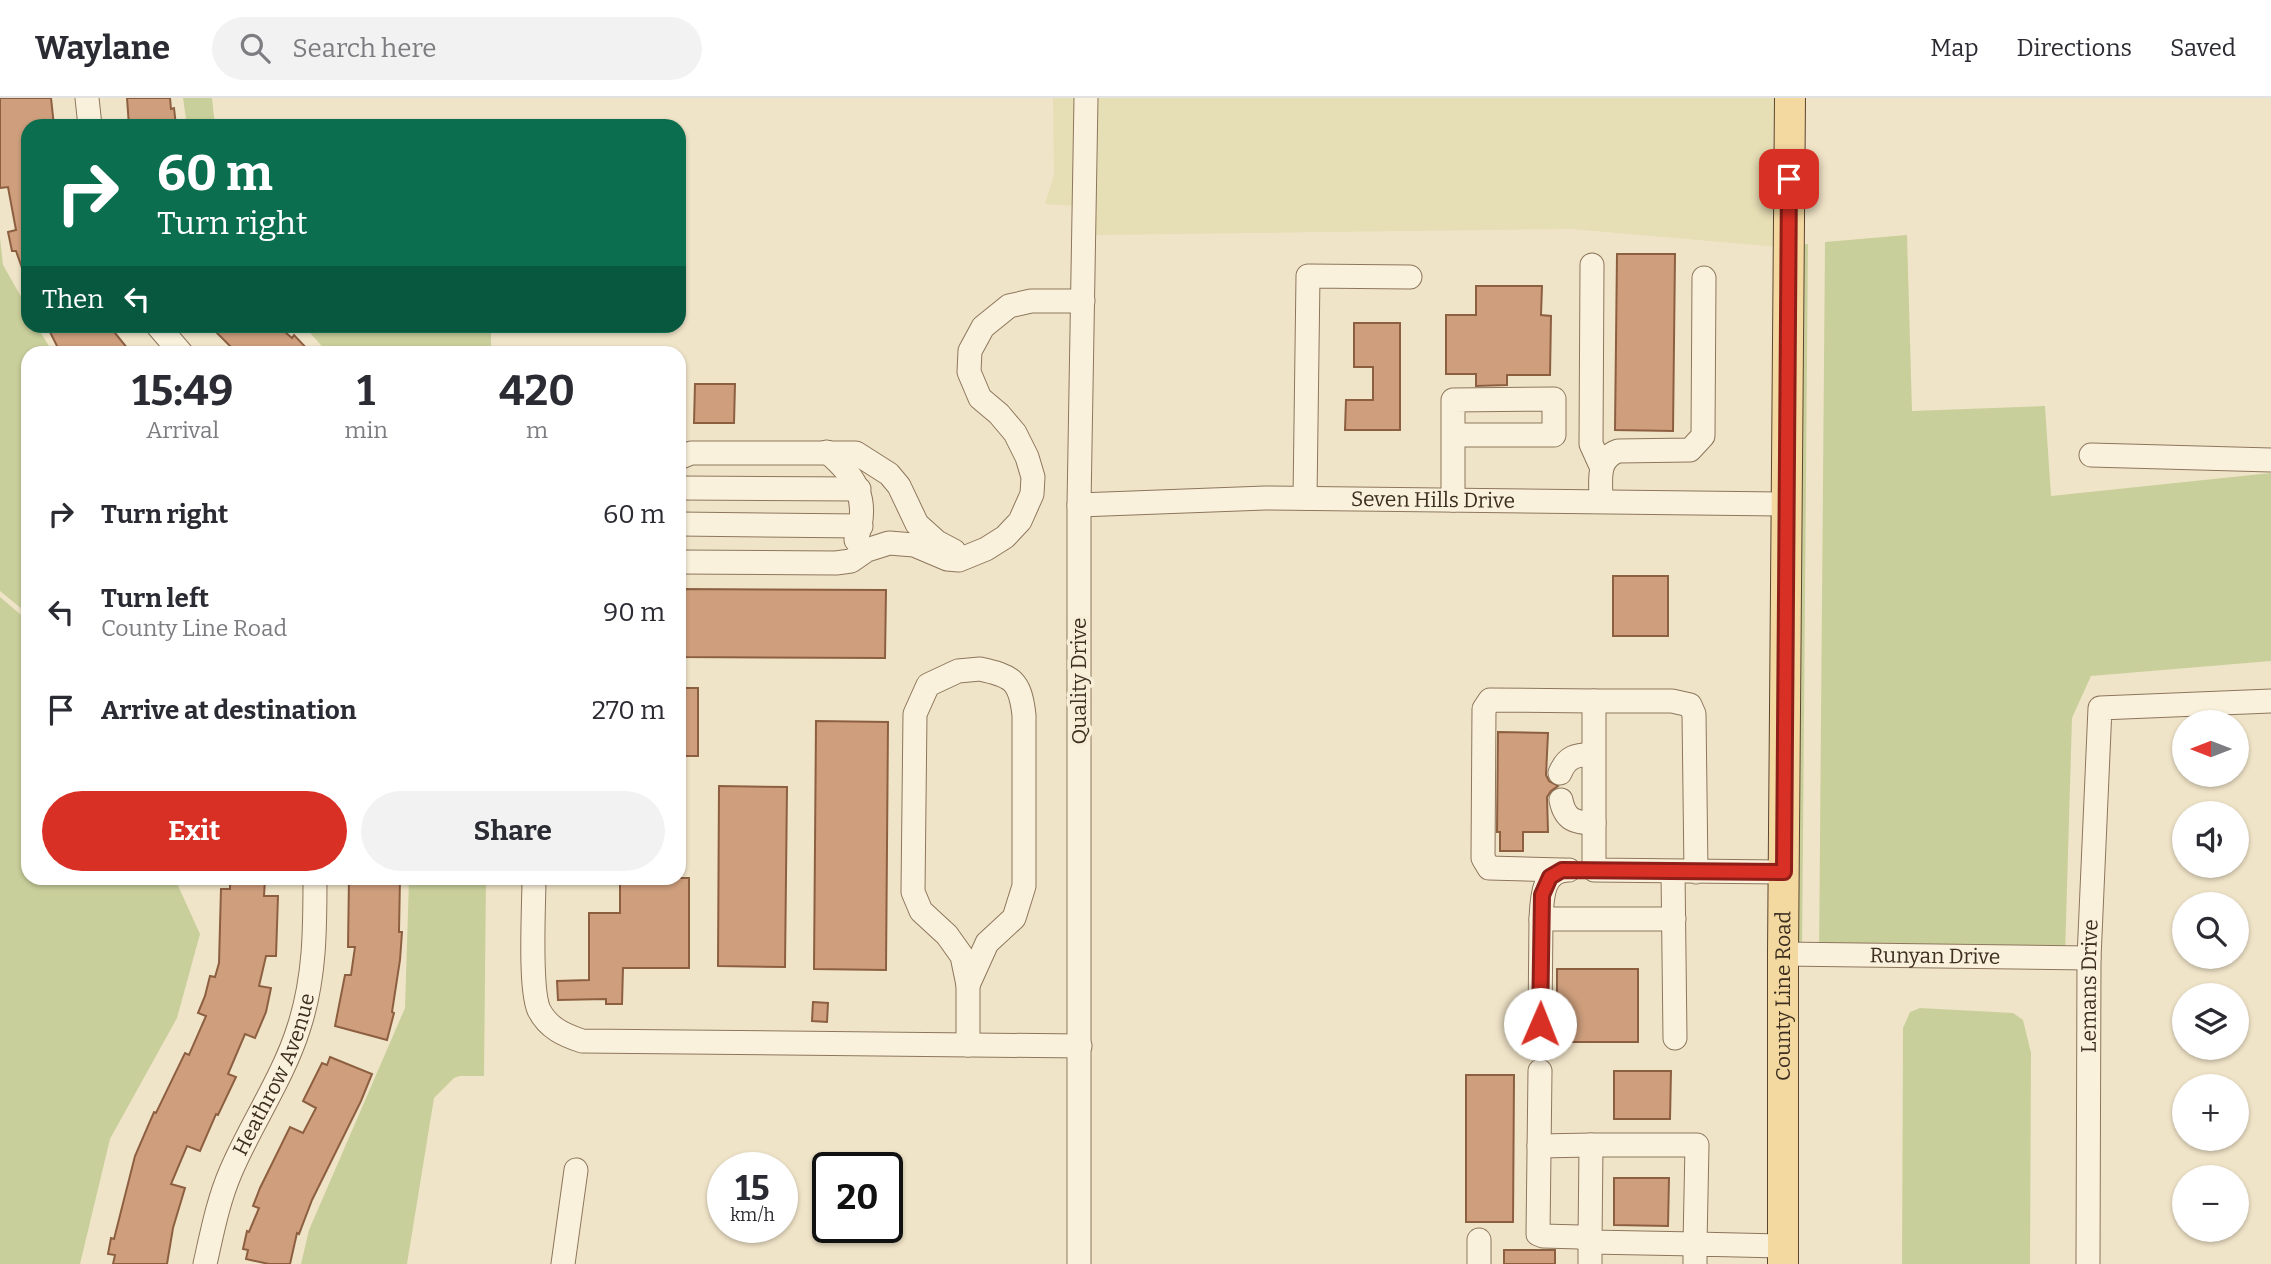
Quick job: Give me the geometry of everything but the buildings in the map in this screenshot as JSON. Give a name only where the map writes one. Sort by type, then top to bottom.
[{"type":"main road","name":"County Line Road","points":[[1783,1255],[1790,98]]},
{"type":"street","points":[[88,98],[90,119]]},
{"type":"street","name":"Quality Drive","points":[[1079,1264],[1079,505],[1086,98]]},
{"type":"street","points":[[1592,265],[1591,444],[1601,466],[1601,502]]},
{"type":"street","points":[[1305,498],[1308,276],[1410,277]]},
{"type":"street","points":[[1601,466],[1609,454],[1618,451],[1690,450],[1703,436],[1704,278]]},
{"type":"street","points":[[686,562],[836,563],[851,561],[867,550],[889,543],[914,545],[947,559],[959,560],[986,550],[1005,537],[1020,521],[1032,494],[1033,477],[1015,433],[999,414],[980,398],[969,372],[970,351],[983,327],[1009,306],[1031,301],[1083,301]]},
{"type":"street","points":[[1453,435],[1453,500]]},
{"type":"street","points":[[827,452],[849,473],[859,489],[863,510],[855,544],[836,563]]},
{"type":"street","points":[[686,455],[856,453],[889,474],[899,486],[917,524],[937,541],[955,551],[971,554]]},
{"type":"street","points":[[2091,455],[2271,460]]},
{"type":"street","points":[[686,488],[859,489]]},
{"type":"street","name":"Seven Hills Drive","points":[[1079,505],[1305,498],[1786,503]]},
{"type":"street","points":[[686,524],[861,526]]},
{"type":"street","points":[[968,985],[987,943],[1014,918],[1024,886],[1022,698],[1017,685],[1004,674],[980,669],[958,671],[928,685],[915,714],[913,892],[921,911],[947,935],[962,956],[968,985],[968,1045]]},
{"type":"street","points":[[1675,1038],[1674,919],[1684,872],[1694,714],[1690,705],[1672,701],[1490,700],[1484,709],[1483,858],[1489,868],[1684,872],[1784,872]]},
{"type":"street","points":[[1594,701],[1594,870]]},
{"type":"street","name":"Lemans Drive","points":[[2088,1264],[2089,958],[2100,708],[2271,701]]},
{"type":"street","points":[[1560,773],[1567,760],[1575,755],[1593,754]]},
{"type":"street","points":[[1560,800],[1570,819],[1578,823],[1594,823]]},
{"type":"street","points":[[1540,1024],[1542,895],[1550,877],[1562,870]]},
{"type":"street","name":"Heathrow Avenue","points":[[205,1264],[218,1206],[231,1170],[299,1030],[313,964],[315,885]]},
{"type":"street","points":[[534,885],[534,988],[538,1009],[551,1026],[563,1035],[582,1041],[1080,1046]]},
{"type":"street","points":[[1541,919],[1674,919]]},
{"type":"street","name":"Runyan Drive","points":[[1783,954],[2089,958]]},
{"type":"street","points":[[1540,1071],[1538,1234],[1580,1237],[1590,1253]]},
{"type":"street","points":[[1590,1253],[1591,1145]]},
{"type":"street","points":[[1539,1146],[1697,1145],[1695,1254]]},
{"type":"street","points":[[563,1264],[576,1170]]},
{"type":"street","points":[[1479,1240],[1479,1264]]},
{"type":"street","points":[[1590,1253],[1783,1255]]},
{"type":"shaded area","points":[[1053,98],[1076,98],[1075,206],[1045,204],[1054,175]]},
{"type":"shaded area","points":[[1096,98],[1779,98],[1778,247],[1571,229],[1095,235]]},
{"type":"green space","points":[[183,98],[212,98],[214,119],[186,119]]},
{"type":"green space","points":[[1907,235],[1912,411],[2045,406],[2051,496],[2271,473],[2271,661],[2091,676],[2072,718],[2065,955],[1819,958],[1825,242]]},
{"type":"green space","points":[[0,238],[3,265],[21,297],[21,333],[41,333],[49,346],[21,346],[21,608],[0,591]]},
{"type":"green space","points":[[1808,244],[1802,958],[1793,958],[1798,245]]},
{"type":"green space","points":[[310,333],[491,333],[491,346],[322,346]]},
{"type":"green space","points":[[0,597],[21,615],[21,885],[178,885],[200,934],[177,1018],[110,1139],[80,1264],[0,1264]]},
{"type":"green space","points":[[409,885],[486,885],[484,1076],[454,1078],[434,1098],[407,1264],[301,1264],[309,1230],[405,1008]]},
{"type":"green space","points":[[1920,1008],[2013,1013],[2023,1020],[2031,1053],[2030,1264],[1902,1264],[1903,1028],[1910,1012]]},
{"type":"route","points":[[1540,1024],[1542,895],[1550,877],[1562,870],[1784,872],[1789,179]]}]
